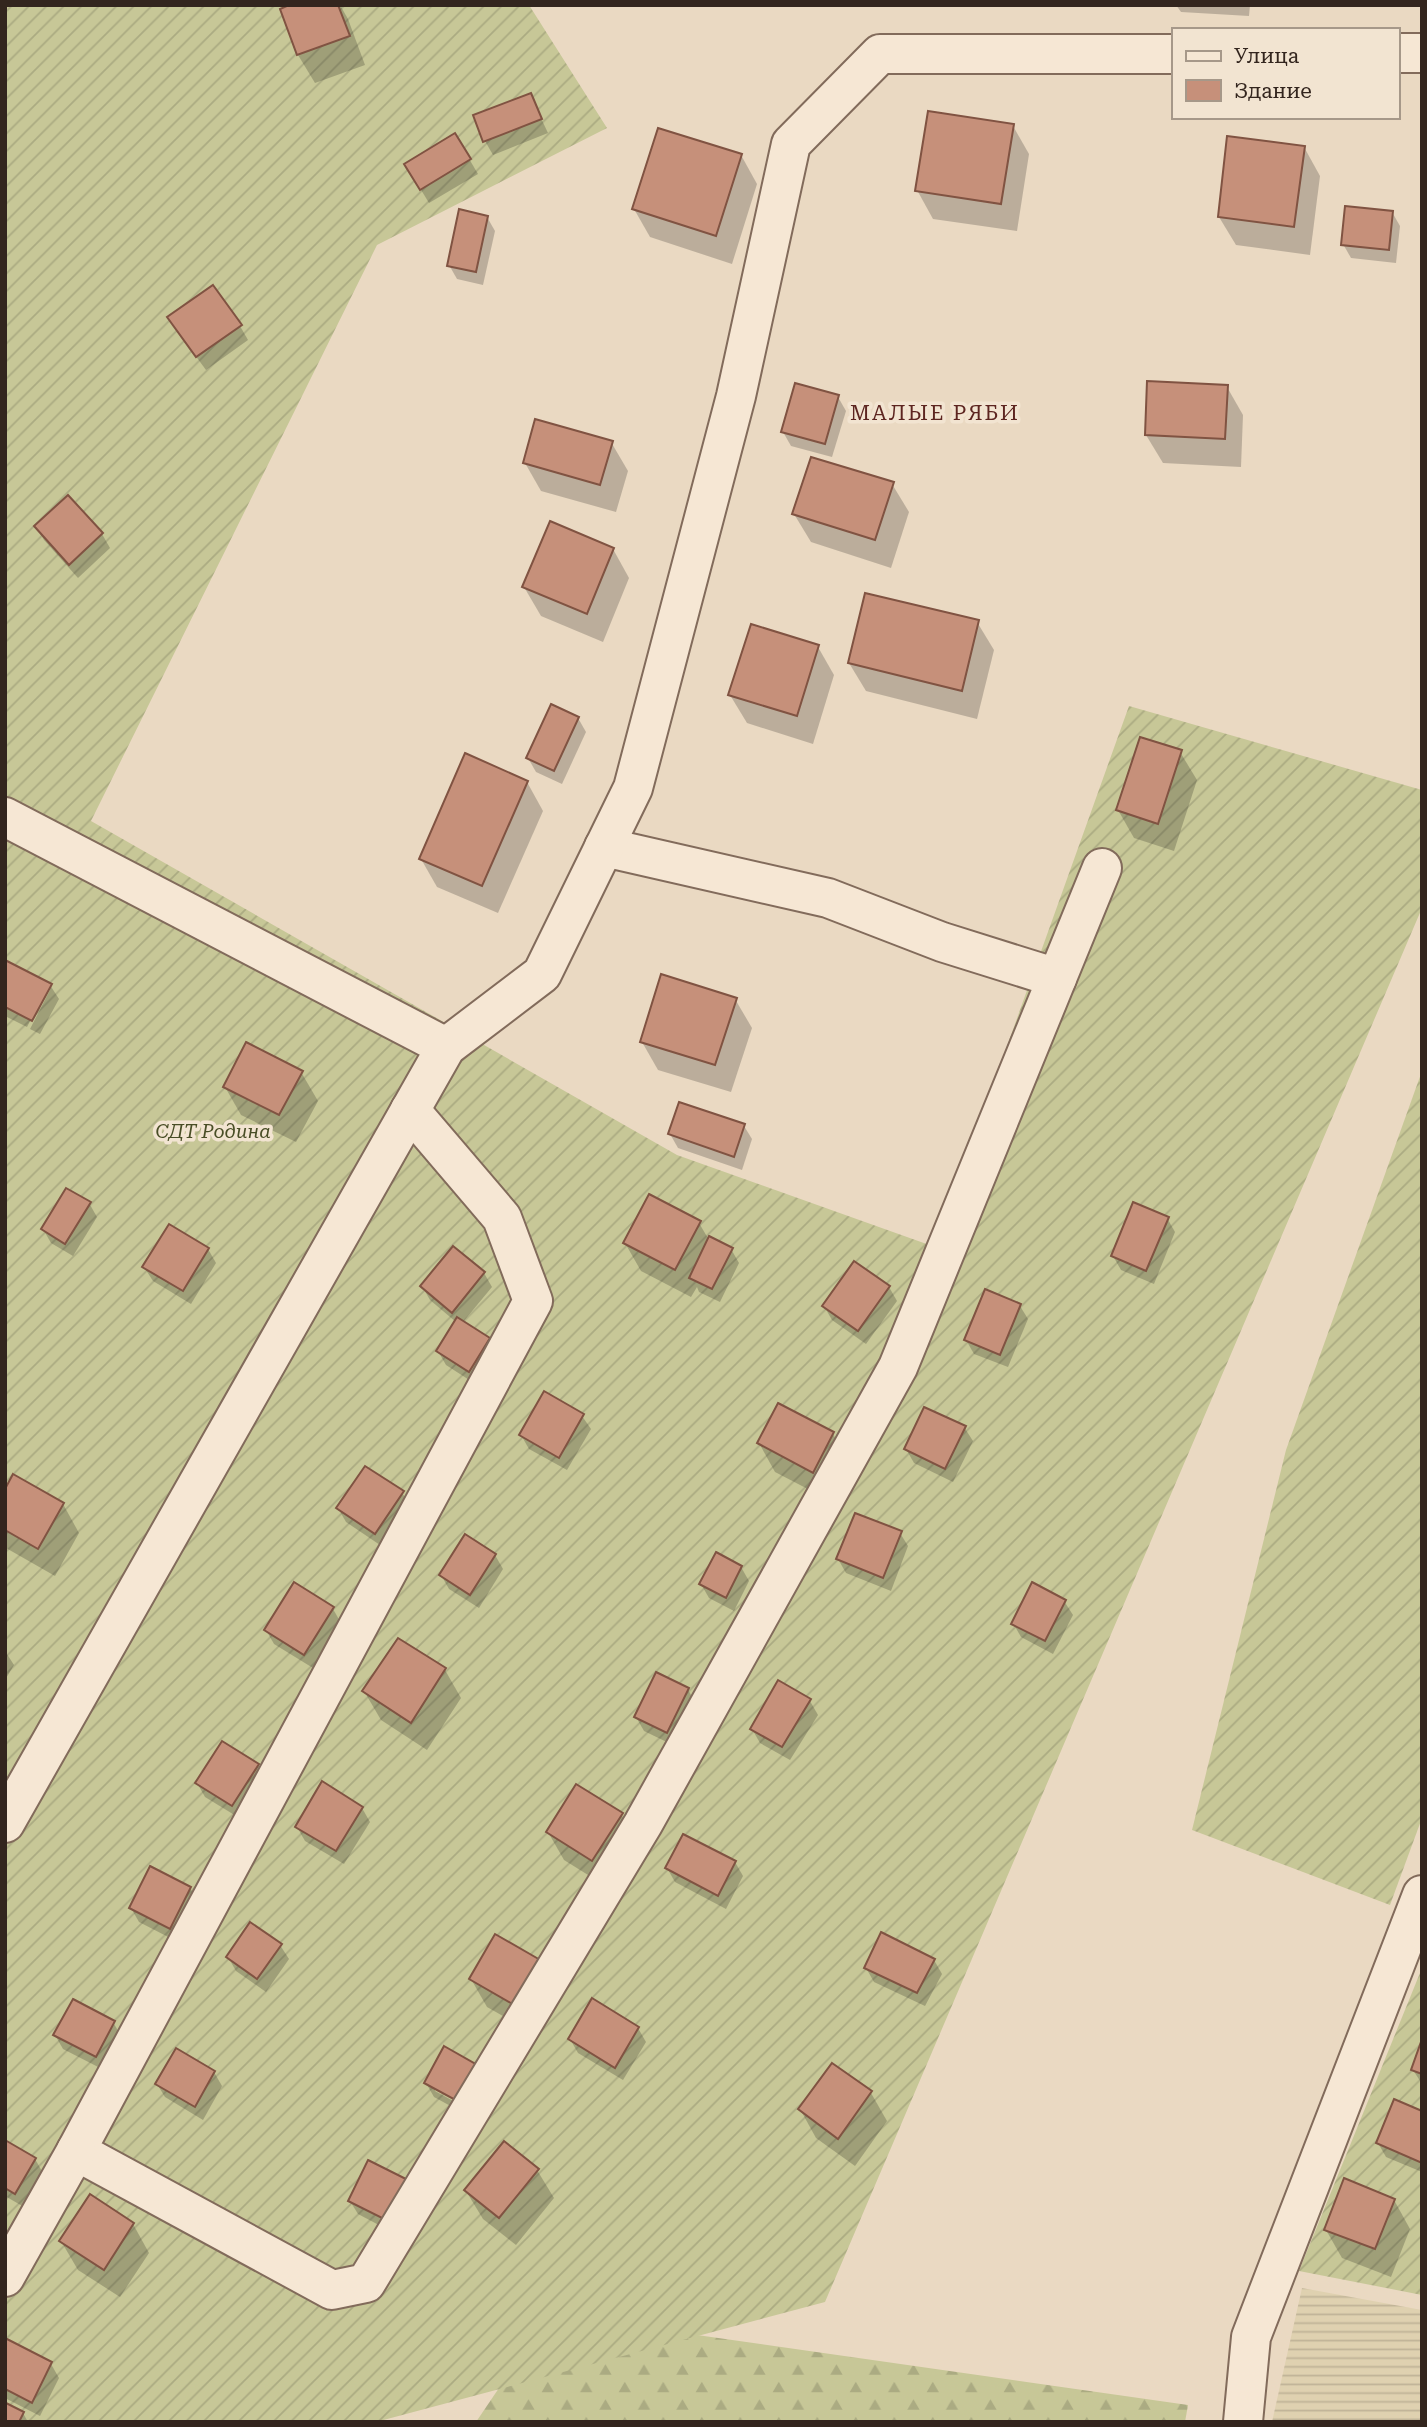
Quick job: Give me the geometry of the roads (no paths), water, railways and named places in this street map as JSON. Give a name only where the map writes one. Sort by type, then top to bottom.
[{"type":"street","points":[[1399,53],[1422,53]]},
{"type":"street","points":[[5,1824],[446,1047],[542,974],[632,788],[736,396],[791,144],[880,54],[1172,54]]},
{"type":"street","points":[[5,817],[446,1047]]},
{"type":"street","points":[[604,847],[828,898],[942,942],[1057,978]]},
{"type":"street","points":[[76,2151],[332,2290],[366,2283],[643,1824],[898,1367],[1102,868]]},
{"type":"street","points":[[5,2277],[76,2151],[533,1301],[502,1218],[410,1110]]},
{"type":"street","points":[[1242,2422],[1251,2337],[1422,1895]]},
{"type":"district","name":"МАЛЫЕ РЯБИ","points":[[935,413]]},
{"type":"park label","name":"СДТ Родина","points":[[213,1131]]}]
